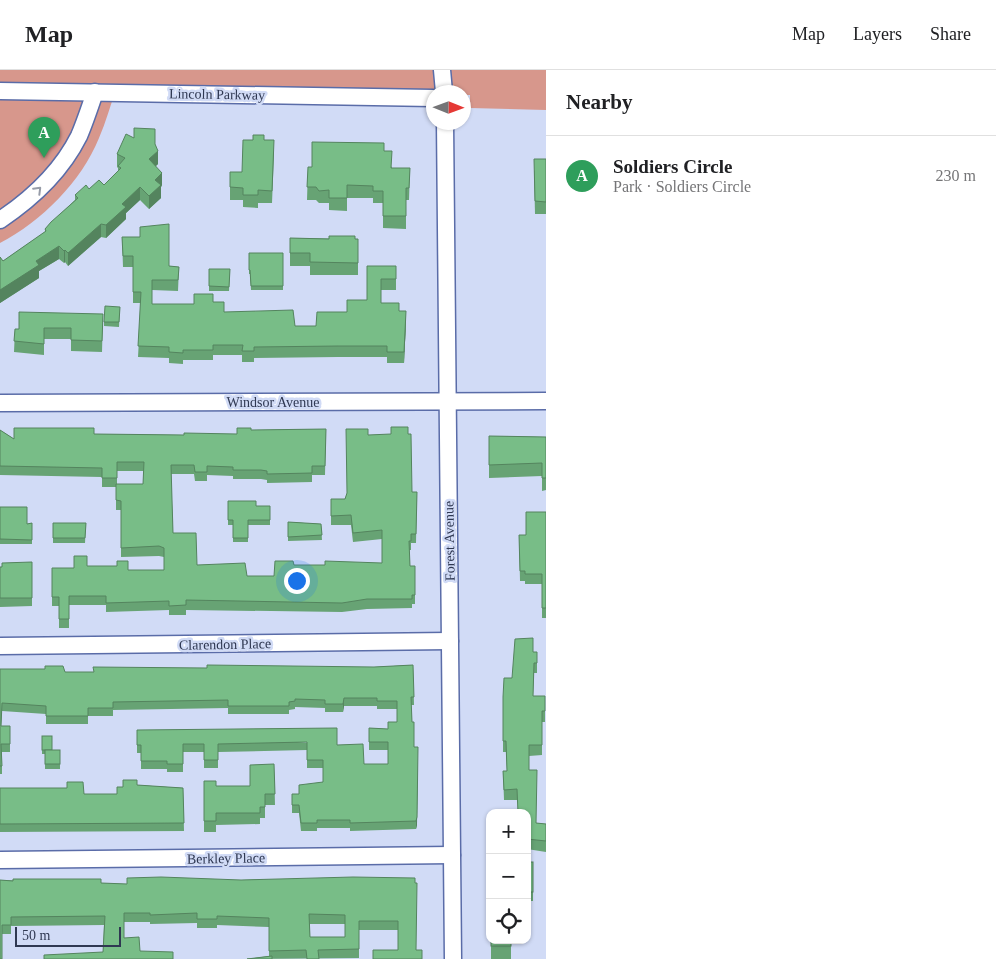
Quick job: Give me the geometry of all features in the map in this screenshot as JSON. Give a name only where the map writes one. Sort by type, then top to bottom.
[{"type":"street","points":[[442,70],[443,85]]},
{"type":"street","name":"Lincoln Parkway","points":[[0,91],[426,98]]},
{"type":"street","points":[[0,220],[27,202],[56,172],[79,136],[95,92]]},
{"type":"street","name":"Forest Avenue","points":[[445,130],[453,959]]},
{"type":"street","name":"Windsor Avenue","points":[[0,403],[546,401]]},
{"type":"street","name":"Clarendon Place","points":[[0,646],[450,641]]},
{"type":"street","name":"Berkley Place","points":[[0,860],[452,855]]},
{"type":"shaded area","points":[[0,70],[546,70],[546,110],[471,108],[471,85],[426,85],[426,92],[116,90],[91,154],[71,185],[31,224],[0,243]]},
{"type":"building","points":[[134,128],[155,129],[155,144],[158,151],[149,159],[162,173],[155,180],[161,185],[149,196],[140,187],[122,204],[126,207],[106,225],[101,224],[68,253],[59,246],[36,261],[39,265],[0,290],[0,257],[3,261],[46,231],[45,229],[51,222],[78,198],[75,195],[86,185],[89,189],[99,180],[104,185],[121,168],[118,166],[125,158],[117,154],[126,134],[134,138]]},
{"type":"building","points":[[253,135],[264,135],[264,140],[274,140],[272,191],[258,190],[258,195],[243,195],[243,188],[230,187],[230,172],[242,172],[243,140],[253,140]]},
{"type":"building","points":[[312,142],[384,143],[384,151],[392,151],[391,168],[410,168],[409,188],[406,188],[406,216],[383,216],[383,191],[373,191],[373,186],[347,185],[347,198],[329,198],[329,190],[319,191],[316,187],[307,187],[308,167],[312,167]]},
{"type":"building","points":[[534,159],[546,159],[546,202],[535,201]]},
{"type":"building","points":[[169,224],[169,266],[179,267],[178,280],[152,280],[152,304],[194,304],[194,294],[213,294],[213,302],[224,302],[224,312],[293,310],[295,326],[316,326],[317,312],[347,312],[347,300],[367,300],[367,266],[396,266],[396,279],[381,279],[381,303],[399,303],[399,311],[406,311],[404,352],[387,352],[387,346],[254,347],[254,351],[242,351],[243,345],[213,345],[213,350],[183,350],[183,353],[169,352],[169,347],[138,346],[141,292],[133,292],[133,256],[123,256],[122,237],[140,237],[140,227]]},
{"type":"building","points":[[329,236],[355,236],[355,239],[358,239],[358,263],[310,262],[310,253],[290,253],[290,238],[329,239]]},
{"type":"building","points":[[249,253],[283,253],[283,286],[251,286]]},
{"type":"building","points":[[209,269],[230,269],[229,287],[209,286]]},
{"type":"building","points":[[105,306],[120,307],[119,322],[104,322]]},
{"type":"building","points":[[19,312],[103,314],[102,341],[71,340],[71,328],[44,328],[44,344],[14,341],[15,329],[19,329]]},
{"type":"building","points":[[391,427],[408,427],[408,434],[411,434],[412,492],[417,492],[416,534],[411,534],[411,541],[409,541],[410,566],[415,566],[415,595],[412,595],[412,599],[367,599],[342,603],[186,600],[186,605],[169,606],[169,601],[106,603],[106,596],[69,596],[69,619],[59,619],[59,597],[52,597],[52,568],[74,568],[74,556],[87,556],[87,566],[117,566],[117,561],[128,561],[128,570],[164,570],[164,548],[159,546],[121,548],[121,501],[116,500],[116,484],[143,484],[144,462],[117,462],[117,478],[102,478],[102,468],[0,466],[0,430],[14,439],[14,428],[94,428],[94,434],[184,435],[184,433],[237,434],[237,428],[251,428],[251,430],[326,429],[325,466],[312,466],[312,473],[267,474],[267,471],[261,470],[233,470],[233,467],[207,466],[207,472],[195,472],[194,465],[171,465],[173,533],[196,533],[197,565],[245,563],[247,576],[274,576],[275,561],[293,561],[294,565],[325,565],[325,561],[382,563],[382,530],[353,533],[351,515],[331,516],[331,499],[345,499],[347,493],[346,429],[368,429],[368,435],[391,434]]},
{"type":"building","points":[[489,436],[546,437],[546,478],[542,478],[542,463],[489,465]]},
{"type":"building","points":[[228,501],[256,501],[256,506],[270,506],[270,520],[248,520],[248,538],[233,538],[233,520],[228,520]]},
{"type":"building","points":[[0,507],[27,507],[27,524],[32,523],[32,540],[0,539]]},
{"type":"building","points":[[526,512],[546,512],[546,608],[542,608],[542,574],[525,574],[525,571],[520,571],[519,535],[526,535]]},
{"type":"building","points":[[288,522],[321,524],[322,535],[288,537]]},
{"type":"building","points":[[53,523],[86,523],[85,538],[53,538]]},
{"type":"building","points":[[32,562],[32,598],[0,598],[0,567],[2,567],[2,563]]},
{"type":"building","points":[[533,638],[533,652],[537,652],[537,663],[534,663],[533,696],[545,696],[545,711],[542,711],[542,745],[529,745],[529,770],[537,770],[536,823],[546,824],[546,841],[531,839],[531,809],[518,809],[517,789],[504,790],[503,771],[507,771],[506,741],[503,741],[504,678],[512,678],[515,639]]},
{"type":"building","points":[[207,665],[374,667],[413,665],[414,697],[411,697],[412,722],[414,722],[414,747],[418,747],[416,821],[350,823],[350,820],[317,820],[317,823],[301,823],[299,805],[292,805],[292,794],[299,794],[299,785],[323,782],[323,760],[307,760],[307,742],[218,744],[218,760],[204,760],[204,744],[183,744],[183,764],[167,764],[167,761],[141,761],[141,745],[137,745],[137,730],[337,728],[337,745],[363,744],[364,764],[388,764],[388,742],[369,742],[369,728],[388,729],[388,722],[397,722],[397,701],[377,701],[377,698],[344,698],[343,704],[325,704],[325,700],[295,699],[295,701],[289,702],[289,706],[228,706],[228,700],[113,702],[113,708],[88,708],[88,716],[46,716],[46,706],[2,703],[1,726],[10,726],[10,744],[1,744],[2,766],[0,766],[0,669],[45,669],[45,666],[63,666],[65,672],[94,672],[93,667],[207,668]]},
{"type":"building","points":[[42,736],[52,736],[52,750],[42,750]]},
{"type":"building","points":[[45,750],[60,750],[60,764],[45,764]]},
{"type":"building","points":[[274,764],[275,794],[265,794],[265,807],[260,807],[260,813],[216,813],[216,821],[204,821],[204,781],[216,781],[216,786],[250,786],[250,765]]},
{"type":"building","points":[[123,780],[137,780],[137,785],[183,788],[184,823],[0,824],[0,788],[67,788],[67,782],[83,782],[84,794],[117,794],[117,787],[123,787]]},
{"type":"building","points":[[531,862],[533,862],[533,892],[531,892]]},
{"type":"building","points":[[161,877],[241,880],[353,877],[415,878],[415,883],[417,883],[416,950],[422,950],[422,959],[373,959],[373,950],[398,950],[398,921],[359,921],[359,949],[318,950],[319,959],[307,959],[306,950],[269,951],[269,918],[217,916],[217,919],[197,919],[197,913],[150,915],[150,913],[124,913],[124,938],[139,937],[140,951],[173,952],[173,959],[44,959],[44,955],[103,952],[105,916],[11,917],[11,925],[2,925],[2,959],[0,959],[0,880],[101,879],[101,883],[127,884],[127,878]],"holes":[[[309,914],[345,915],[345,937],[310,937]]]},
{"type":"building","points":[[491,944],[511,944],[511,946],[491,946]]},
{"type":"building","points":[[272,956],[272,959],[247,959]]},
{"type":"place","name":"Soldiers Circle","points":[[44,158]]}]
